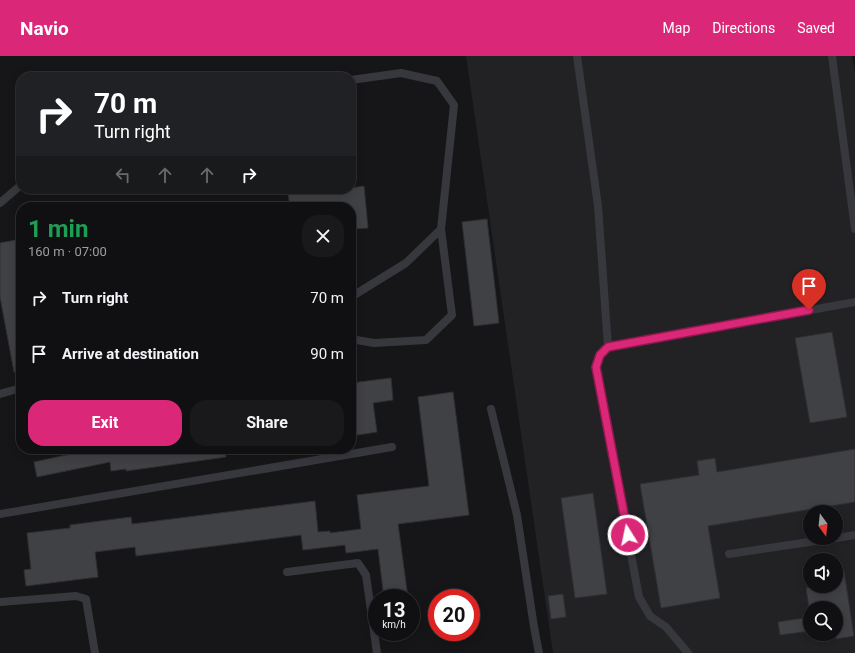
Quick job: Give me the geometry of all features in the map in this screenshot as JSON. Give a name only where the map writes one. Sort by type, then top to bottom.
[{"type":"lane","points":[[577,56],[598,206],[608,347]]},
{"type":"lane","points":[[832,56],[855,229]]},
{"type":"lane","points":[[356,79],[401,73],[437,81],[454,105],[441,229],[452,315],[426,340],[374,343],[356,340]]},
{"type":"lane","points":[[0,203],[16,189]]},
{"type":"lane","points":[[356,294],[406,263],[441,229]]},
{"type":"lane","points":[[688,653],[666,627],[650,616],[639,597],[596,367],[600,355],[608,347],[855,302]]},
{"type":"lane","points":[[0,394],[16,389]]},
{"type":"lane","points":[[491,410],[517,515],[539,653]]},
{"type":"lane","points":[[356,453],[392,447]]},
{"type":"lane","points":[[0,514],[351,454]]},
{"type":"lane","points":[[843,537],[855,535]]},
{"type":"lane","points":[[729,554],[803,543]]},
{"type":"lane","points":[[287,572],[358,564],[366,575],[377,653]]},
{"type":"lane","points":[[0,602],[76,596],[86,599],[95,653]]},
{"type":"shaded area","points":[[466,56],[852,56],[855,73],[855,653],[553,653]]},
{"type":"building","points":[[364,186],[368,228],[356,229],[356,202],[289,202],[288,194],[356,194],[356,187]]},
{"type":"building","points":[[487,219],[499,323],[474,326],[462,222]]},
{"type":"building","points":[[16,240],[16,372],[14,372],[0,297],[0,243]]},
{"type":"building","points":[[832,332],[847,417],[810,423],[795,338]]},
{"type":"building","points":[[391,378],[393,400],[373,403],[377,432],[356,435],[356,382]]},
{"type":"building","points":[[453,392],[469,515],[398,524],[407,589],[383,589],[378,549],[346,553],[345,545],[303,550],[301,535],[136,556],[135,547],[95,552],[98,577],[26,586],[24,570],[31,569],[27,533],[70,528],[70,525],[131,517],[132,524],[315,501],[318,532],[330,531],[330,533],[361,529],[357,495],[429,486],[418,397]]},
{"type":"building","points":[[855,449],[855,502],[837,505],[803,505],[803,510],[708,526],[720,598],[661,608],[640,484],[699,475],[697,461],[715,458],[717,472]]},
{"type":"building","points":[[71,454],[226,454],[226,457],[126,471],[126,469],[111,471],[110,462],[37,477],[34,462]]},
{"type":"building","points":[[593,493],[607,594],[575,598],[561,498]]},
{"type":"building","points":[[843,571],[854,636],[843,638],[843,601],[808,601],[807,593],[843,593]]},
{"type":"building","points":[[563,594],[566,617],[551,619],[548,596]]},
{"type":"building","points":[[803,618],[803,632],[780,635],[778,622]]},
{"type":"route","points":[[628,535],[596,367],[600,355],[608,347],[809,310]]}]
